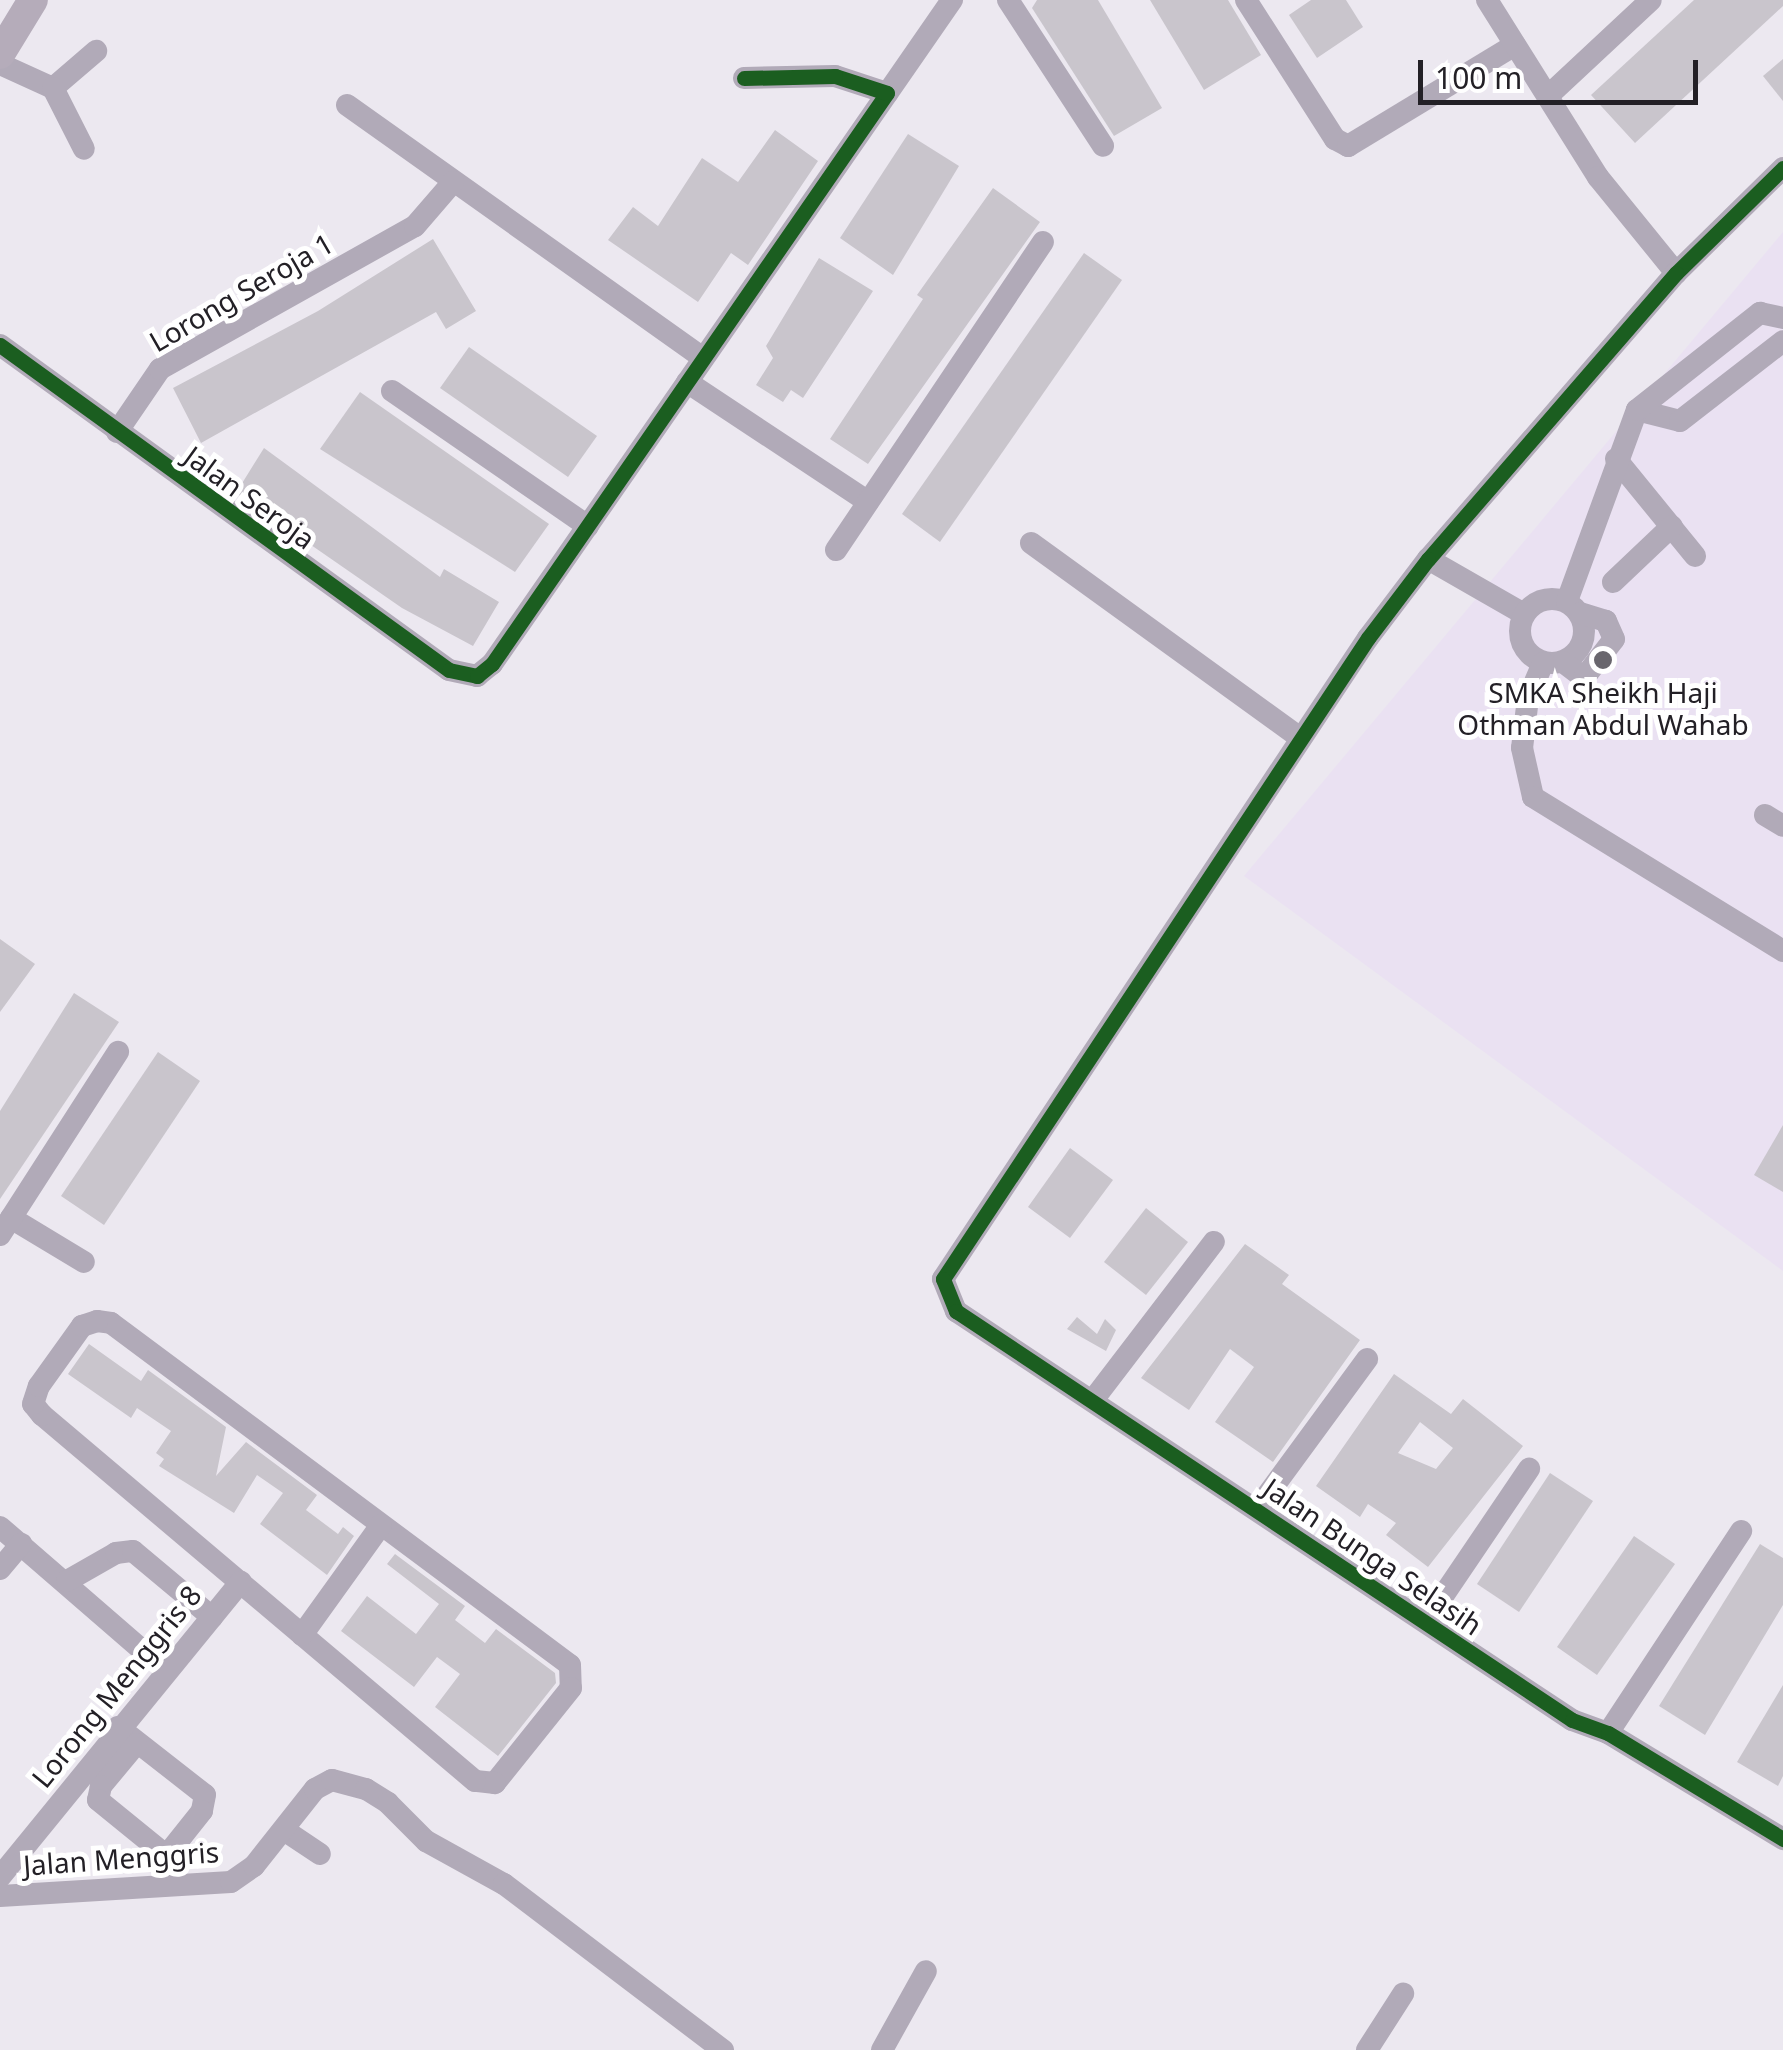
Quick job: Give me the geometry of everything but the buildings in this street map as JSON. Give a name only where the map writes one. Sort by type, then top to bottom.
[{"type":"main road","points":[[0,54],[33,0]]},
{"type":"street","points":[[392,391],[588,526],[952,0]]},
{"type":"street","points":[[1008,0],[1102,146]]},
{"type":"street","points":[[1246,0],[1335,140],[1348,146],[1515,46]]},
{"type":"street","points":[[1486,0],[1598,177],[1676,273]]},
{"type":"street","points":[[1549,94],[1651,0]]},
{"type":"street","points":[[54,88],[96,51]]},
{"type":"street","points":[[0,64],[54,88],[84,150]]},
{"type":"street","points":[[744,78],[835,76],[886,93]]},
{"type":"street","points":[[347,105],[703,358]]},
{"type":"street","points":[[1031,543],[1299,737],[1428,559],[1676,273],[1783,168]]},
{"type":"street","name":"Lorong Seroja 1","points":[[117,432],[160,369],[415,226],[453,182]]},
{"type":"street","points":[[836,550],[1043,242]]},
{"type":"street","points":[[1574,607],[1616,459],[1637,410],[1760,313],[1783,318]]},
{"type":"street","points":[[1637,410],[1680,422],[1783,341]]},
{"type":"street","name":"Jalan Seroja","points":[[0,345],[450,670],[477,676],[492,664],[588,526]]},
{"type":"street","points":[[686,382],[868,502]]},
{"type":"street","points":[[1616,459],[1695,556]]},
{"type":"street","points":[[1612,582],[1672,526]]},
{"type":"street","points":[[1428,559],[1524,614]]},
{"type":"street","points":[[1536,602],[1574,607],[1606,622],[1614,639],[1584,678],[1522,643],[1524,614],[1536,602]]},
{"type":"street","points":[[1553,663],[1528,698],[1522,748],[1533,797],[1783,951]]},
{"type":"street","name":"Jalan Bunga Selasih","points":[[1299,737],[942,1280],[945,1298],[1572,1720],[1608,1732],[1776,1835]]},
{"type":"street","points":[[84,1262],[6,1226],[118,1052]]},
{"type":"street","points":[[1093,1400],[1214,1242]]},
{"type":"street","points":[[111,1323],[381,1525],[570,1666],[571,1688],[495,1783],[475,1781],[33,1404],[82,1326],[111,1323]]},
{"type":"street","points":[[1257,1509],[1367,1359]]},
{"type":"street","points":[[1426,1621],[1529,1469]]},
{"type":"street","points":[[302,1635],[381,1525]]},
{"type":"street","points":[[0,1527],[67,1581],[166,1671]]},
{"type":"street","points":[[1608,1732],[1741,1531]]},
{"type":"street","points":[[0,1569],[21,1544]]},
{"type":"street","points":[[67,1581],[116,1553],[133,1551],[212,1617]]},
{"type":"street","name":"Lorong Menggris 8","points":[[0,1877],[118,1727],[241,1582]]},
{"type":"street","points":[[118,1727],[136,1744],[153,1748],[206,1795],[202,1811],[171,1850],[162,1852]]},
{"type":"street","points":[[136,1744],[100,1786],[98,1800],[162,1852]]},
{"type":"street","name":"Jalan Menggris","points":[[0,1896],[231,1882],[284,1830],[315,1789],[332,1780],[366,1789],[426,1842],[504,1884],[723,2050]]},
{"type":"street","points":[[1776,1835],[1783,1811]]},
{"type":"street","points":[[284,1830],[320,1854]]},
{"type":"street","points":[[158,1888],[162,1852]]},
{"type":"street","points":[[882,2050],[926,1971]]},
{"type":"street","points":[[1367,2050],[1402,1994]]},
{"type":"shaded area","name":"SMKA Sheikh Haji Othman Abdul Wahab","points":[[1783,232],[1783,1271],[1244,876]]},
{"type":"cycle path","points":[[0,345],[449,670],[477,676],[492,664],[887,93],[835,76],[744,78]]},
{"type":"cycle path","points":[[1783,168],[1676,273],[1428,559],[1368,638],[943,1279],[956,1311],[1572,1720],[1608,1733],[1783,1839]]},
{"type":"place","name":"SMKA Sheikh Haji Othman Abdul Wahab","points":[[1603,660]]}]
